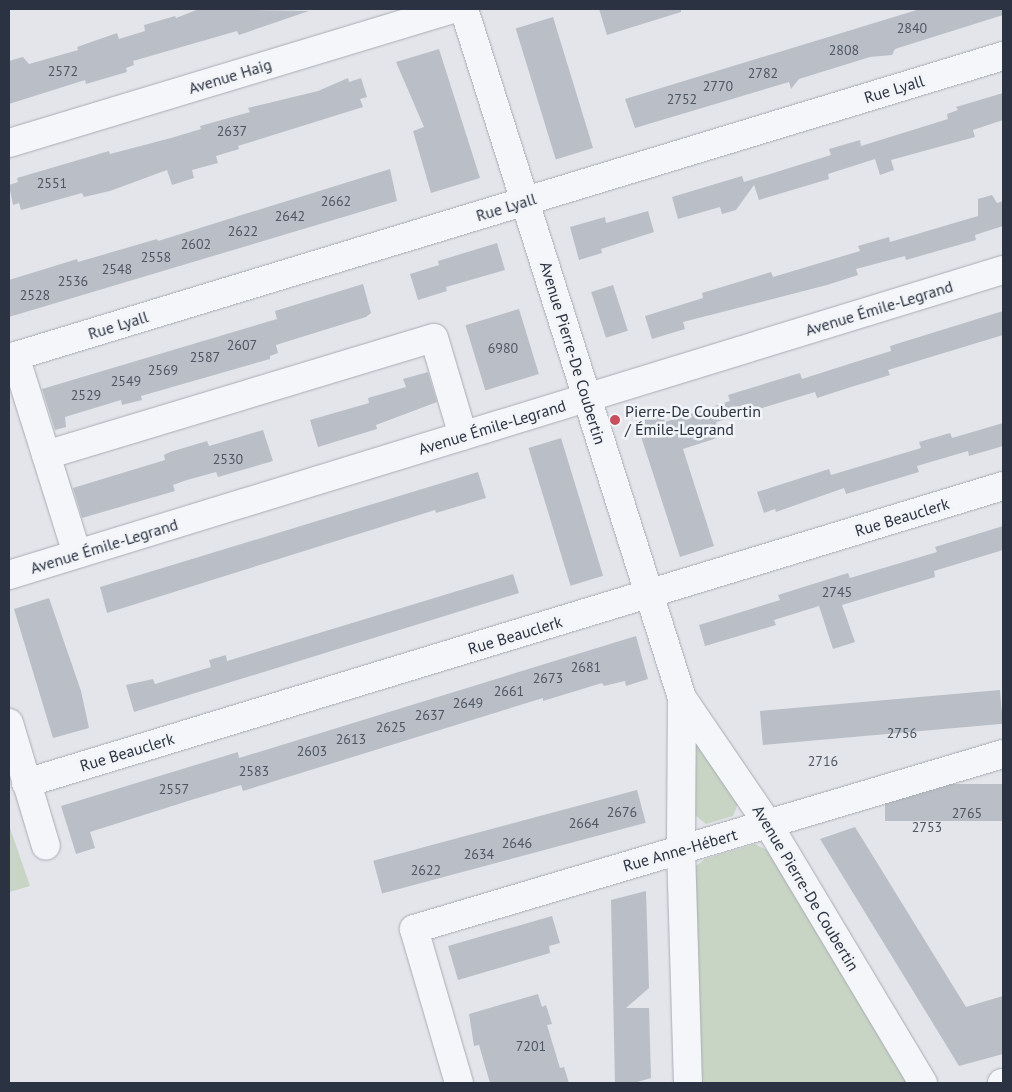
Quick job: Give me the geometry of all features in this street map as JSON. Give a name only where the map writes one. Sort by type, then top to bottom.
[{"type":"street","name":"Avenue Haig","points":[[9,143],[452,9]]},
{"type":"street","name":"Avenue Pierre-De Coubertin","points":[[464,9],[682,698],[768,824],[923,1083]]},
{"type":"street","name":"Rue Lyall","points":[[12,357],[1003,56]]},
{"type":"street","name":"Avenue Émile-Legrand","points":[[9,575],[1003,270]]},
{"type":"street","points":[[46,456],[434,338],[463,436]]},
{"type":"street","points":[[12,357],[77,554]]},
{"type":"street","name":"Rue Beauclerk","points":[[26,783],[1003,486]]},
{"type":"street","name":"Avenue Pierre-De Coubertin","points":[[682,698],[681,849],[688,1083]]},
{"type":"street","points":[[9,723],[46,846]]},
{"type":"street","name":"Rue Anne-Hébert","points":[[459,1083],[414,929],[1003,754]]},
{"type":"green space","points":[[694,723],[738,804],[733,816],[706,824],[691,812]]},
{"type":"green space","points":[[9,825],[30,886],[9,892]]},
{"type":"green space","points":[[755,844],[767,850],[770,848],[908,1083],[698,1083],[692,869],[705,859]]},
{"type":"building","points":[[199,9],[309,11],[239,35],[237,31],[133,61],[134,65],[126,68],[127,72],[86,84],[85,80],[9,104],[9,61],[23,57],[29,64],[78,50],[77,47],[117,33],[119,39],[145,31],[144,25],[175,16],[176,18]]},
{"type":"building","points":[[599,9],[681,9],[681,12],[607,35]]},
{"type":"building","points":[[920,9],[1003,9],[1003,15],[895,49],[892,55],[870,57],[799,79],[791,89],[789,82],[635,128],[625,99]]},
{"type":"building","points":[[553,17],[593,148],[556,159],[516,28]]},
{"type":"building","points":[[439,49],[480,178],[431,193],[413,131],[424,127],[396,62]]},
{"type":"building","points":[[348,78],[349,82],[361,78],[367,97],[360,99],[363,107],[238,146],[239,149],[216,156],[218,163],[192,170],[194,178],[172,185],[167,170],[110,191],[84,197],[82,193],[21,210],[19,203],[13,205],[9,185],[18,182],[17,178],[109,151],[110,154],[201,129],[200,126],[250,112],[248,108],[318,91]]},
{"type":"building","points":[[1003,93],[1003,120],[973,130],[975,137],[891,160],[894,170],[880,175],[875,159],[828,174],[829,179],[759,200],[754,185],[736,210],[722,214],[720,207],[678,219],[672,197],[742,176],[744,182],[831,155],[829,149],[860,140],[861,146],[948,119],[947,114],[958,110],[956,107]]},
{"type":"building","points":[[390,169],[397,201],[9,317],[9,280],[77,259],[78,262],[157,239],[158,241]]},
{"type":"building","points":[[992,195],[997,203],[1003,201],[1003,226],[975,235],[976,240],[906,260],[905,256],[856,269],[858,275],[827,285],[683,322],[685,329],[652,339],[645,316],[703,298],[702,293],[771,272],[773,277],[860,251],[858,246],[889,237],[890,242],[978,216],[978,199]]},
{"type":"building","points":[[648,211],[654,232],[601,249],[602,253],[579,260],[570,227],[605,217],[606,223]]},
{"type":"building","points":[[497,243],[505,270],[446,287],[447,291],[418,300],[410,274],[439,265],[438,261]]},
{"type":"building","points":[[363,284],[371,313],[366,317],[276,345],[278,353],[270,356],[270,359],[141,396],[142,400],[122,405],[121,400],[65,417],[66,427],[55,430],[42,389],[277,319],[275,311]]},
{"type":"building","points":[[613,285],[628,331],[606,338],[591,292]]},
{"type":"building","points":[[519,309],[539,374],[485,390],[465,325]]},
{"type":"building","points":[[1003,311],[1003,335],[888,370],[890,375],[817,398],[815,392],[716,422],[720,437],[683,449],[714,546],[680,557],[636,421],[662,412],[665,422],[730,401],[728,395],[800,373],[802,379],[891,351],[890,346]]},
{"type":"building","points":[[428,372],[437,402],[376,425],[377,429],[318,447],[310,420],[369,403],[368,398],[406,387],[403,379]]},
{"type":"building","points":[[1003,423],[1003,446],[969,456],[968,451],[917,466],[919,472],[846,494],[844,488],[776,512],[775,509],[764,513],[757,492],[829,469],[831,475],[921,448],[919,442],[950,433],[952,438]]},
{"type":"building","points":[[263,430],[273,461],[218,477],[216,472],[187,480],[173,485],[175,491],[82,518],[73,488],[165,460],[164,455],[170,452],[207,441],[209,446]]},
{"type":"building","points":[[561,438],[603,576],[571,586],[528,448]]},
{"type":"building","points":[[478,472],[486,498],[436,513],[435,510],[107,613],[100,587]]},
{"type":"building","points":[[1003,526],[1003,550],[934,571],[935,577],[842,605],[855,642],[833,649],[819,606],[774,620],[776,625],[705,646],[699,625],[780,600],[778,595],[848,573],[850,578],[937,552],[935,547]]},
{"type":"building","points":[[513,574],[519,593],[134,712],[126,685],[153,679],[155,684],[211,667],[209,660],[226,655],[227,661]]},
{"type":"building","points":[[49,598],[81,691],[89,728],[53,738],[14,609]]},
{"type":"building","points":[[636,636],[648,679],[626,686],[625,681],[604,686],[602,683],[543,701],[543,698],[243,791],[241,785],[188,801],[90,832],[95,848],[76,854],[61,806],[238,752],[239,758]]},
{"type":"building","points":[[1000,690],[1003,724],[763,745],[760,711]]},
{"type":"building","points":[[885,784],[1003,784],[1003,821],[885,821]]},
{"type":"building","points":[[637,790],[646,823],[382,893],[373,861]]},
{"type":"building","points":[[855,827],[966,1007],[1003,996],[1003,1054],[959,1066],[820,839]]},
{"type":"building","points":[[646,891],[649,988],[626,1008],[649,1008],[651,1078],[634,1083],[615,1083],[611,900]]},
{"type":"building","points":[[552,916],[560,943],[549,946],[550,953],[458,980],[448,946]]},
{"type":"building","points":[[538,994],[542,1007],[546,1005],[552,1024],[547,1025],[560,1068],[564,1067],[569,1083],[490,1083],[479,1045],[474,1046],[469,1014]]},
{"type":"place","name":"Pierre-De Coubertin / Émile-Legrand","points":[[615,420]]}]
